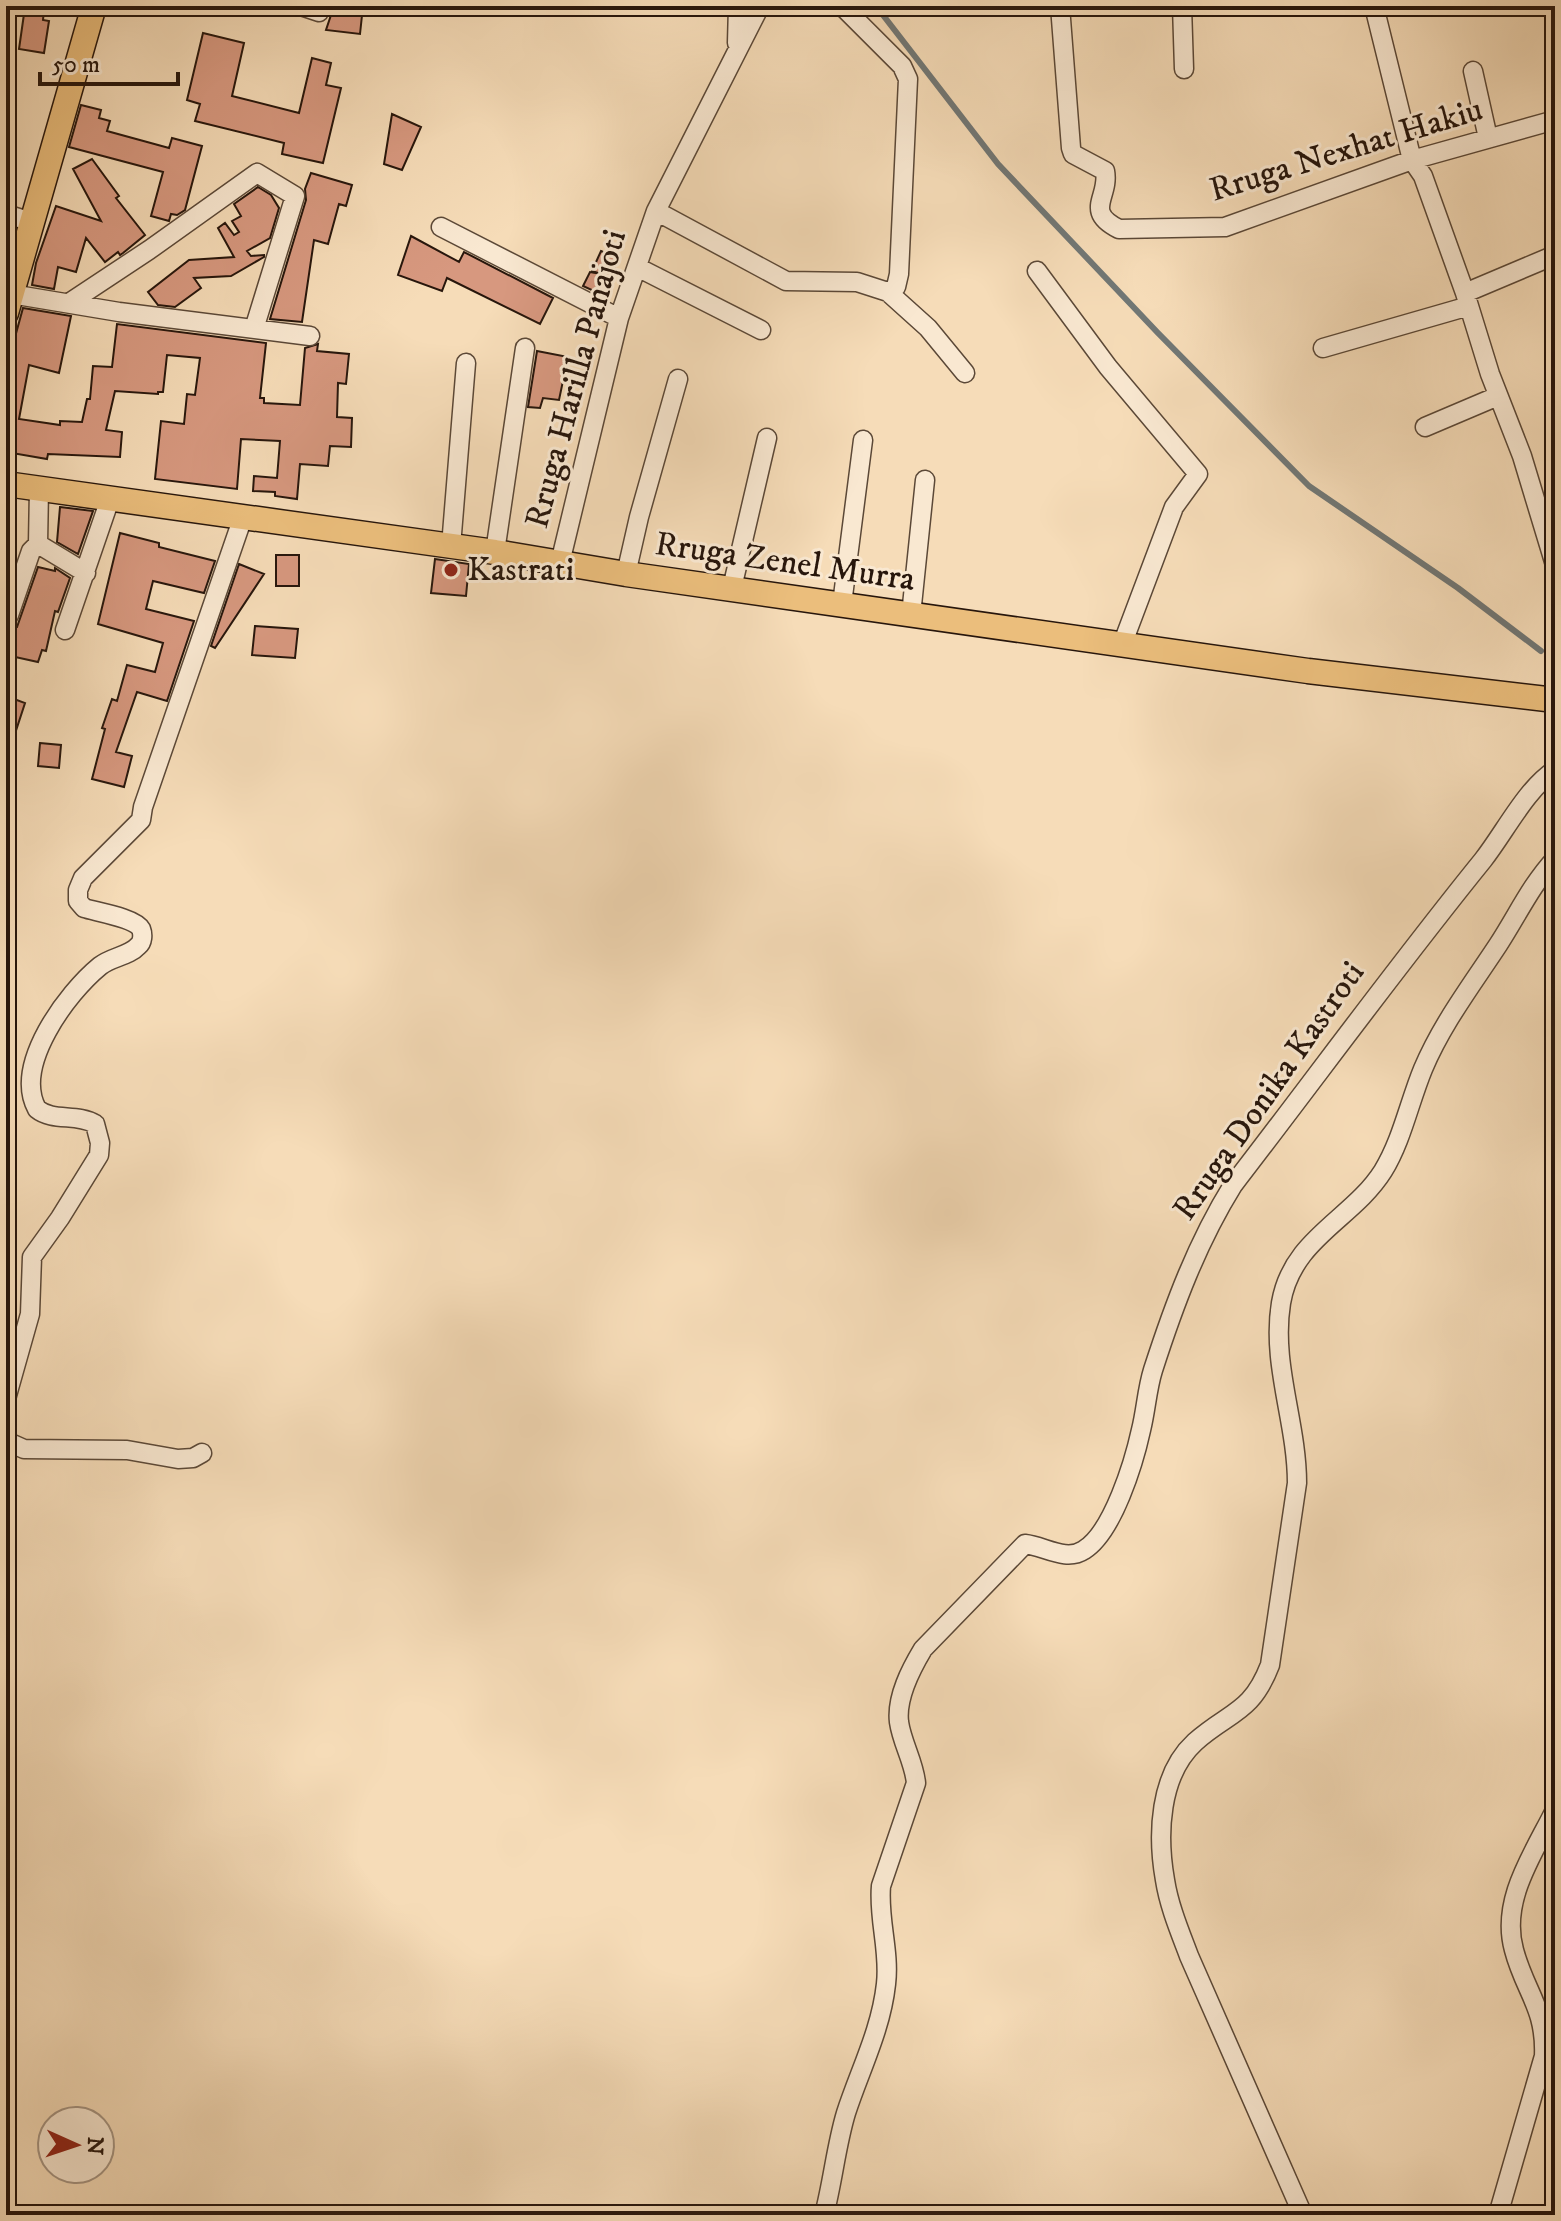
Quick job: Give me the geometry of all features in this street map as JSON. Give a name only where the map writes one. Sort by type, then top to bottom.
[{"type":"main road","points":[[9,304],[94,6]]},
{"type":"main road","name":"Rruga Zenel Murra","points":[[6,484],[1308,671],[1555,700]]},
{"type":"street","points":[[736,50],[738,6]]},
{"type":"street","name":"Rruga Harilla Panajoti","points":[[560,563],[619,318],[656,211],[760,6]]},
{"type":"street","points":[[842,6],[902,66],[908,79],[899,274],[896,287],[888,292]]},
{"type":"street","name":"Rruga Nexhat Hakiu","points":[[1060,6],[1071,148],[1073,154],[1105,171],[1098,205],[1111,225],[1119,229],[1225,227],[1412,160],[1555,120]]},
{"type":"street","points":[[1182,6],[1184,69]]},
{"type":"street","points":[[1374,6],[1412,160],[1423,176],[1467,300],[1498,396],[1522,456],[1555,565]]},
{"type":"street","points":[[1473,71],[1488,138]]},
{"type":"street","points":[[69,303],[257,173],[295,196],[254,329]]},
{"type":"street","name":"Rruga Harilla Panajoti","points":[[656,211],[786,281],[857,282],[888,292],[928,328],[965,373]]},
{"type":"street","points":[[6,214],[32,222]]},
{"type":"street","points":[[441,227],[619,318]]},
{"type":"street","points":[[1323,348],[1467,300],[1555,255]]},
{"type":"street","points":[[637,267],[761,330]]},
{"type":"street","points":[[1037,271],[1108,367],[1198,474],[1174,507],[1122,645]]},
{"type":"street","points":[[9,304],[69,303],[310,336]]},
{"type":"street","points":[[495,552],[525,348]]},
{"type":"street","points":[[451,546],[466,363]]},
{"type":"street","points":[[626,574],[678,379]]},
{"type":"street","points":[[1425,427],[1498,396]]},
{"type":"street","points":[[732,588],[767,438]]},
{"type":"street","points":[[842,604],[863,440]]},
{"type":"street","points":[[911,615],[925,480]]},
{"type":"street","points":[[9,615],[31,551],[38,544],[39,489]]},
{"type":"street","points":[[65,630],[110,499]]},
{"type":"street","points":[[6,1399],[30,1314],[32,1257],[99,1155],[100,1143],[95,1124],[86,1119],[51,1116],[37,1109],[32,1094],[39,1047],[48,1026],[88,977],[112,957],[139,946],[142,940],[143,932],[138,925],[84,908],[78,901],[78,890],[83,878],[141,820],[243,517]]},
{"type":"street","points":[[38,544],[86,573]]},
{"type":"street","name":"Rruga Donika Kastroti","points":[[824,2215],[846,2114],[870,2050],[883,2003],[887,1961],[881,1886],[916,1783],[899,1721],[900,1707],[914,1665],[923,1649],[1025,1544],[1073,1555],[1085,1550],[1097,1537],[1110,1516],[1135,1453],[1152,1373],[1193,1258],[1215,1214],[1233,1185],[1397,967],[1503,835],[1542,779],[1555,770]]},
{"type":"street","points":[[1303,2215],[1189,1956],[1173,1912],[1162,1853],[1166,1799],[1171,1777],[1182,1758],[1195,1742],[1250,1702],[1261,1687],[1270,1665],[1297,1483],[1297,1453],[1279,1355],[1281,1301],[1289,1276],[1300,1255],[1382,1173],[1394,1149],[1423,1068],[1444,1027],[1538,879],[1555,859]]},
{"type":"street","points":[[6,1441],[24,1449],[127,1450],[178,1459],[193,1458],[202,1453]]},
{"type":"street","points":[[1498,2215],[1501,2195],[1534,2094],[1545,2033],[1539,2010],[1513,1949],[1511,1912],[1519,1883],[1555,1810]]},
{"type":"building","points":[[329,6],[363,6],[360,34],[326,30],[331,15]]},
{"type":"building","points":[[25,7],[44,10],[43,20],[49,21],[44,53],[19,49]]},
{"type":"building","points":[[203,33],[244,43],[232,96],[299,113],[312,58],[331,63],[326,85],[341,88],[323,163],[282,154],[284,143],[195,121],[200,104],[187,100]]},
{"type":"building","points":[[81,105],[101,110],[99,118],[110,121],[107,131],[169,148],[172,138],[202,146],[185,210],[177,215],[171,214],[169,221],[151,216],[163,172],[69,147]]},
{"type":"building","points":[[392,114],[421,127],[402,170],[384,164]]},
{"type":"building","points":[[92,159],[119,196],[116,198],[145,235],[123,253],[120,255],[118,252],[105,262],[86,238],[76,272],[58,267],[54,289],[32,285],[36,263],[56,206],[101,221],[73,169]]},
{"type":"building","points":[[311,173],[352,185],[346,206],[339,204],[328,244],[314,240],[302,322],[270,319],[306,200],[305,189]]},
{"type":"building","points":[[258,187],[271,195],[279,208],[270,238],[247,251],[251,256],[264,257],[231,276],[194,278],[201,288],[175,307],[158,305],[148,292],[189,260],[234,257],[218,228],[225,223],[234,235],[239,232],[232,221],[241,216],[234,204]]},
{"type":"building","points":[[411,236],[459,262],[464,252],[553,298],[540,324],[447,278],[442,291],[398,275]]},
{"type":"building","points":[[601,251],[618,259],[610,277],[604,275],[596,292],[583,286],[590,272],[601,274],[592,271]]},
{"type":"building","points":[[23,308],[71,316],[59,373],[29,365],[19,419],[60,425],[60,421],[82,422],[87,399],[90,399],[93,366],[112,367],[117,324],[266,343],[260,398],[264,398],[264,403],[300,405],[305,348],[318,344],[317,351],[349,354],[346,384],[338,383],[337,417],[352,418],[351,447],[330,446],[328,466],[300,464],[297,499],[275,496],[275,492],[253,491],[254,476],[277,478],[280,441],[241,439],[237,489],[155,479],[161,421],[184,424],[187,394],[195,395],[200,358],[167,355],[163,392],[115,391],[106,430],[122,432],[120,457],[48,454],[47,459],[6,452],[6,370]]},
{"type":"building","points":[[537,351],[568,357],[559,400],[543,398],[540,408],[528,407]]},
{"type":"building","points":[[60,507],[93,511],[78,554],[57,542]]},
{"type":"building","points":[[120,533],[159,543],[159,547],[215,561],[204,593],[153,581],[146,609],[194,621],[167,701],[137,692],[116,752],[132,756],[124,787],[92,779],[105,729],[102,728],[112,699],[117,701],[127,665],[155,672],[163,643],[98,624]]},
{"type":"building","points":[[276,555],[299,555],[299,586],[276,586]]},
{"type":"building","name":"Kastrati","points":[[435,559],[469,564],[466,596],[431,593]]},
{"type":"building","points":[[239,564],[264,574],[215,648],[211,646]]},
{"type":"building","points":[[38,567],[55,571],[55,568],[70,578],[58,612],[55,611],[46,651],[42,650],[38,662],[6,655],[6,627],[17,627]]},
{"type":"building","points":[[255,626],[298,629],[295,658],[252,655]]},
{"type":"building","points":[[6,696],[25,703],[9,752],[6,752]]},
{"type":"building","points":[[40,743],[61,745],[59,768],[38,766]]},
{"type":"waterway","points":[[876,6],[998,164],[1309,486],[1458,588],[1541,651]]},
{"type":"place","name":"Kastrati","points":[[451,570]]}]
